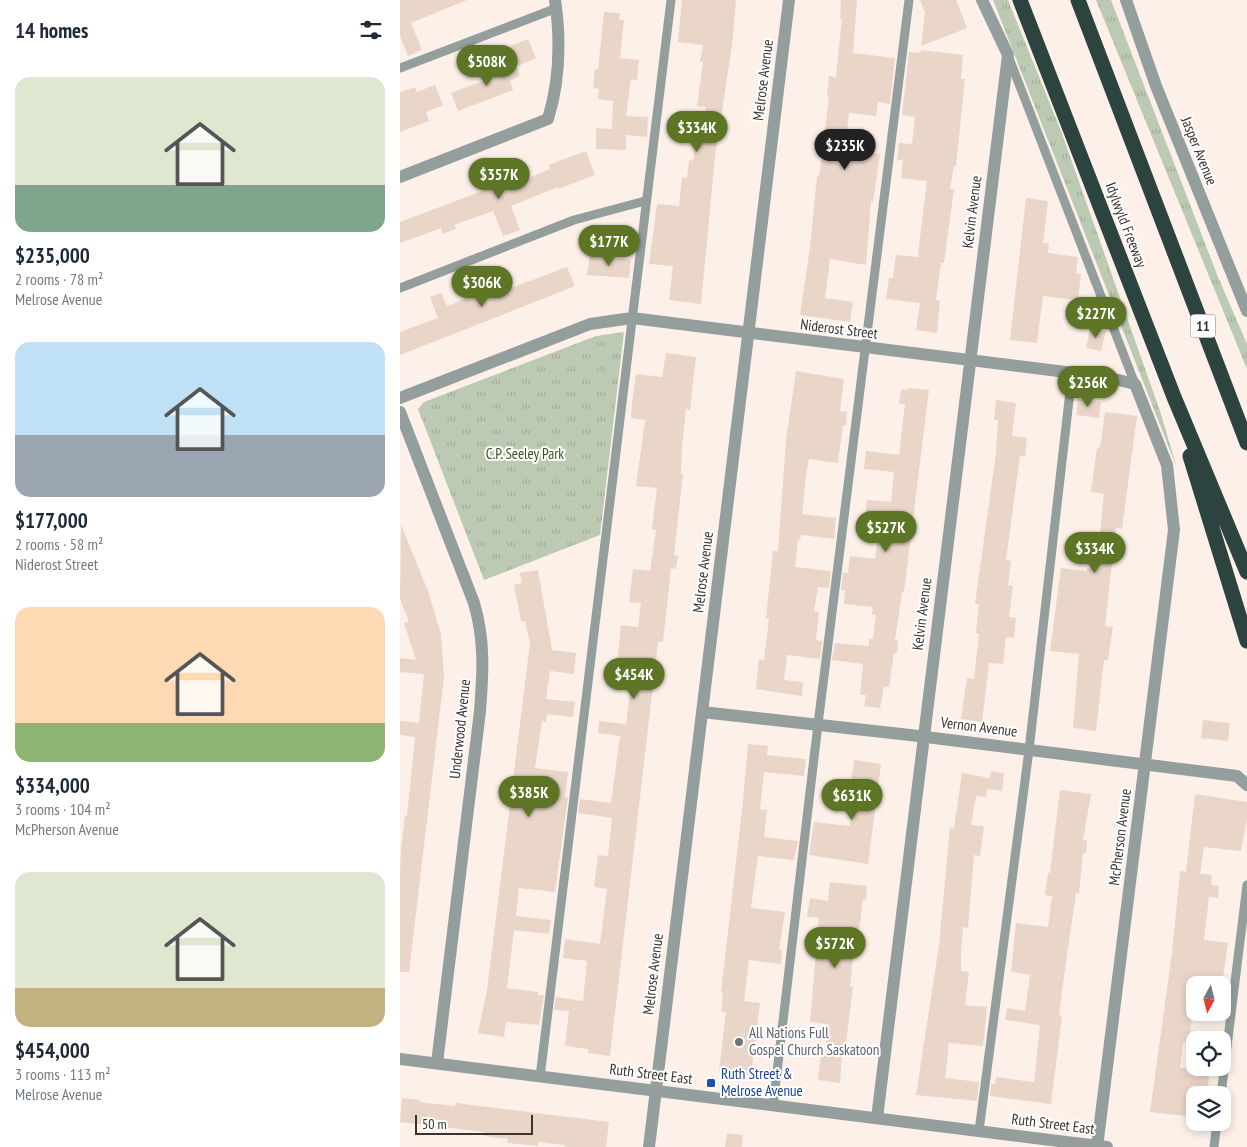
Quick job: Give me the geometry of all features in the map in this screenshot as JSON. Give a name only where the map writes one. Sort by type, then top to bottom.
[{"type":"highway","name":"Idylwyld Freeway","points":[[1020,0],[1174,397],[1247,572]]},
{"type":"highway","name":"11","points":[[1078,0],[1247,443]]},
{"type":"highway","points":[[1220,373],[1247,420]]},
{"type":"highway","points":[[1174,397],[1247,641]]},
{"type":"street","name":"Melrose Avenue","points":[[649,1147],[789,0]]},
{"type":"street","points":[[982,0],[1008,55]]},
{"type":"street","name":"Jasper Avenue","points":[[1126,0],[1160,95],[1247,311]]},
{"type":"street","points":[[400,177],[548,119],[554,99],[560,52],[556,4]]},
{"type":"street","name":"Kelvin Avenue","points":[[877,1118],[1008,55]]},
{"type":"street","name":"Niderost Street","points":[[400,398],[590,324],[632,318],[748,334],[1106,377],[1135,384]]},
{"type":"street","name":"McPherson Avenue","points":[[1100,1147],[1174,530],[1167,465],[1135,384]]},
{"type":"street","name":"Underwood Avenue","points":[[400,412],[474,603],[481,627],[484,655],[480,711],[437,1063]]},
{"type":"street","name":"Vernon Avenue","points":[[702,712],[818,724],[1237,776],[1247,786]]},
{"type":"street","name":"Ruth Street East","points":[[400,1059],[1100,1147]]},
{"type":"lane","points":[[540,1077],[645,201],[671,0]]},
{"type":"lane","points":[[773,1106],[818,724],[867,348],[909,0]]},
{"type":"lane","points":[[400,68],[556,4]]},
{"type":"lane","points":[[1008,55],[1135,384]]},
{"type":"lane","points":[[400,288],[574,220],[645,201]]},
{"type":"lane","points":[[979,1131],[1029,750],[1072,374]]},
{"type":"lane","points":[[1222,1086],[1247,885]]},
{"type":"lane","points":[[1214,1147],[1216,1131]]},
{"type":"green space","points":[[993,0],[1008,0],[1061,131],[1160,411],[1177,468]]},
{"type":"green space","points":[[1096,0],[1111,0],[1218,277],[1247,344],[1247,369]]},
{"type":"green space","name":"C.P. Seeley Park","points":[[624,332],[600,535],[484,580],[418,409],[424,402],[596,336]]},
{"type":"building","points":[[400,0],[467,0],[411,23],[422,50],[408,56],[400,36]]},
{"type":"building","points":[[682,0],[736,0],[732,45],[715,157],[701,304],[669,300],[673,266],[649,264],[657,204],[679,206],[682,177],[687,178],[689,160],[693,161],[696,136],[703,136],[706,107],[697,106],[703,62],[700,62],[703,45],[678,42]]},
{"type":"building","points":[[841,0],[857,0],[853,53],[895,58],[890,104],[878,102],[876,116],[849,113],[846,141],[851,141],[850,151],[880,154],[873,202],[871,201],[866,265],[830,259],[825,298],[853,302],[850,322],[800,315],[810,247],[817,176],[819,176],[824,138],[829,96],[827,96],[829,76],[836,77],[842,19],[840,19]]},
{"type":"building","points":[[920,0],[956,0],[967,28],[921,46],[925,12]]},
{"type":"building","points":[[604,12],[620,13],[619,20],[624,20],[620,58],[639,60],[637,80],[631,79],[626,116],[648,117],[647,137],[626,135],[626,150],[596,149],[596,128],[612,129],[613,101],[598,99],[599,89],[593,88],[595,69],[598,69]]},
{"type":"building","points":[[528,39],[536,58],[518,66],[510,46]]},
{"type":"building","points":[[921,50],[963,55],[961,79],[965,79],[956,166],[954,166],[950,189],[954,189],[944,263],[941,263],[936,300],[940,301],[937,333],[916,330],[920,303],[886,299],[889,278],[893,278],[896,255],[918,257],[927,181],[901,178],[903,160],[897,160],[899,143],[912,144],[915,117],[902,115],[909,52],[920,53]]},
{"type":"building","points":[[515,62],[520,76],[510,81],[513,90],[458,111],[451,93],[488,79],[486,73]]},
{"type":"building","points":[[435,85],[443,105],[426,112],[429,121],[400,132],[400,92],[415,87],[417,92]]},
{"type":"building","points":[[586,151],[595,175],[558,189],[558,187],[511,206],[520,230],[503,236],[493,211],[454,225],[456,229],[443,234],[441,228],[400,243],[400,222],[493,187],[495,192],[550,169],[549,165]]},
{"type":"building","points":[[1026,198],[1048,201],[1043,243],[1049,243],[1048,253],[1078,257],[1076,274],[1081,274],[1078,300],[1043,296],[1037,343],[1010,340]]},
{"type":"building","points":[[590,254],[631,260],[629,278],[587,275]]},
{"type":"building","points":[[567,267],[575,286],[400,355],[400,332],[438,318],[430,297],[441,293],[447,306],[478,293],[475,287],[499,278],[503,291]]},
{"type":"building","points":[[1075,302],[1093,304],[1091,323],[1072,321]]},
{"type":"building","points":[[1090,328],[1106,331],[1101,351],[1086,348]]},
{"type":"building","points":[[666,353],[696,357],[690,410],[686,409],[682,446],[681,474],[683,474],[674,555],[678,556],[676,569],[671,568],[663,642],[658,642],[610,1056],[588,1053],[588,1049],[565,1046],[569,1011],[554,1010],[556,997],[583,1001],[587,961],[563,958],[565,939],[600,944],[607,889],[594,887],[598,855],[608,856],[612,818],[578,813],[580,799],[611,803],[620,736],[598,733],[599,721],[626,724],[632,676],[616,674],[621,625],[638,627],[641,603],[629,602],[633,569],[650,571],[656,530],[652,529],[657,488],[636,486],[645,420],[631,418],[632,404],[636,374],[662,377]]},
{"type":"building","points":[[796,371],[844,379],[840,411],[847,412],[846,425],[843,425],[838,463],[809,459],[806,476],[802,514],[836,518],[834,539],[801,535],[800,540],[798,540],[795,567],[831,571],[829,588],[818,587],[814,611],[819,612],[816,640],[822,641],[820,659],[787,655],[784,680],[803,682],[802,696],[756,689],[759,659],[764,660],[769,619],[766,618],[773,551],[778,551],[786,440]]},
{"type":"building","points":[[908,388],[929,390],[904,592],[902,592],[895,640],[898,641],[897,653],[894,653],[889,687],[884,686],[880,708],[864,706],[866,695],[860,695],[863,664],[832,660],[835,643],[869,646],[869,639],[873,639],[876,615],[872,614],[873,607],[844,604],[845,590],[841,590],[843,573],[848,573],[850,556],[875,559],[878,534],[863,533],[867,500],[891,502],[894,472],[864,469],[866,451],[899,455],[905,404],[899,404],[901,389],[907,390]]},
{"type":"building","points":[[1078,399],[1101,402],[1099,418],[1076,415]]},
{"type":"building","points":[[996,400],[1016,403],[1012,436],[1027,438],[1025,457],[1020,456],[1006,560],[1011,561],[1008,585],[1013,586],[1009,617],[1016,618],[1014,638],[1006,637],[1003,664],[989,663],[982,722],[961,719],[967,678],[974,679],[979,634],[976,633],[979,604],[975,604],[996,453],[998,420],[994,420]]},
{"type":"building","points":[[1105,412],[1137,416],[1122,529],[1116,528],[1105,626],[1113,627],[1108,660],[1104,660],[1096,731],[1073,728],[1079,654],[1050,651],[1061,568],[1087,571],[1087,568],[1093,569],[1094,564],[1097,564],[1104,494],[1091,492],[1097,448],[1100,448]]},
{"type":"building","points":[[401,525],[428,591],[441,634],[444,677],[409,972],[400,972],[400,873],[401,849],[405,816],[407,816],[415,737],[400,735],[400,721],[419,723],[424,674],[400,672],[400,658],[416,660],[404,623],[409,622],[400,599]]},
{"type":"building","points":[[538,570],[552,650],[576,653],[574,674],[550,671],[546,699],[575,702],[573,717],[547,714],[546,722],[542,721],[535,768],[568,772],[565,797],[568,797],[555,892],[519,888],[516,916],[551,920],[549,934],[514,930],[507,988],[538,992],[538,995],[544,995],[539,1025],[506,1022],[504,1037],[478,1033],[487,990],[530,643],[525,621],[521,621],[514,585],[522,583],[520,573]]},
{"type":"building","points":[[1203,720],[1230,723],[1228,741],[1201,738]]},
{"type":"building","points":[[748,744],[768,746],[767,755],[806,759],[804,776],[764,772],[760,809],[767,810],[764,837],[798,841],[794,860],[758,856],[751,908],[785,912],[779,950],[782,950],[781,964],[749,960],[744,1001],[760,1003],[751,1075],[719,1071],[726,1012],[721,1012],[723,993],[721,992]]},
{"type":"building","points":[[854,760],[881,764],[868,864],[809,855],[814,822],[850,826],[856,784],[851,783]]},
{"type":"building","points":[[991,771],[1004,773],[1002,791],[987,789],[986,797],[976,796],[971,825],[984,826],[980,856],[974,855],[968,928],[963,927],[961,953],[961,971],[969,972],[965,1005],[987,1007],[983,1046],[949,1043],[945,1078],[979,1082],[977,1101],[916,1095],[939,945],[950,827],[954,828],[962,773],[990,778]]},
{"type":"building","points":[[1060,790],[1091,794],[1083,840],[1087,840],[1086,853],[1083,853],[1079,894],[1076,893],[1064,976],[1059,1015],[1062,1016],[1051,1104],[990,1096],[991,1084],[995,1084],[996,1077],[1034,1082],[1040,1025],[1005,1020],[1007,1008],[1025,1011],[1030,975],[1011,972],[1016,923],[1048,927],[1052,896],[1045,895],[1048,873],[1050,873]]},
{"type":"building","points":[[1195,794],[1247,802],[1247,819],[1241,851],[1204,847],[1200,874],[1212,875],[1211,885],[1219,886],[1218,898],[1209,897],[1204,940],[1228,943],[1223,976],[1186,976],[1186,1021],[1191,1021],[1190,1031],[1186,1031],[1186,1042],[1183,1042],[1180,1068],[1186,1068],[1186,1076],[1209,1076],[1208,1086],[1186,1086],[1186,1116],[1150,1112],[1172,953],[1180,871],[1186,872]]},
{"type":"building","points":[[830,882],[867,886],[866,900],[863,899],[857,947],[854,947],[850,987],[853,987],[846,1043],[843,1043],[840,1083],[818,1080],[821,1054],[825,1055],[828,1024],[810,1022],[819,918],[807,917],[810,898],[828,901]]},
{"type":"building","points":[[402,1098],[420,1100],[420,1102],[427,1103],[455,1106],[456,1103],[609,1122],[606,1147],[564,1147],[565,1145],[538,1142],[538,1146],[507,1143],[508,1139],[484,1136],[484,1132],[400,1122]]},
{"type":"building","points":[[727,1133],[743,1135],[742,1147],[725,1147]]},
{"type":"place","name":"All Nations Full Gospel Church Saskatoon","points":[[739,1042]]},
{"type":"place","name":"Ruth Street & Melrose Avenue","points":[[711,1083]]}]
